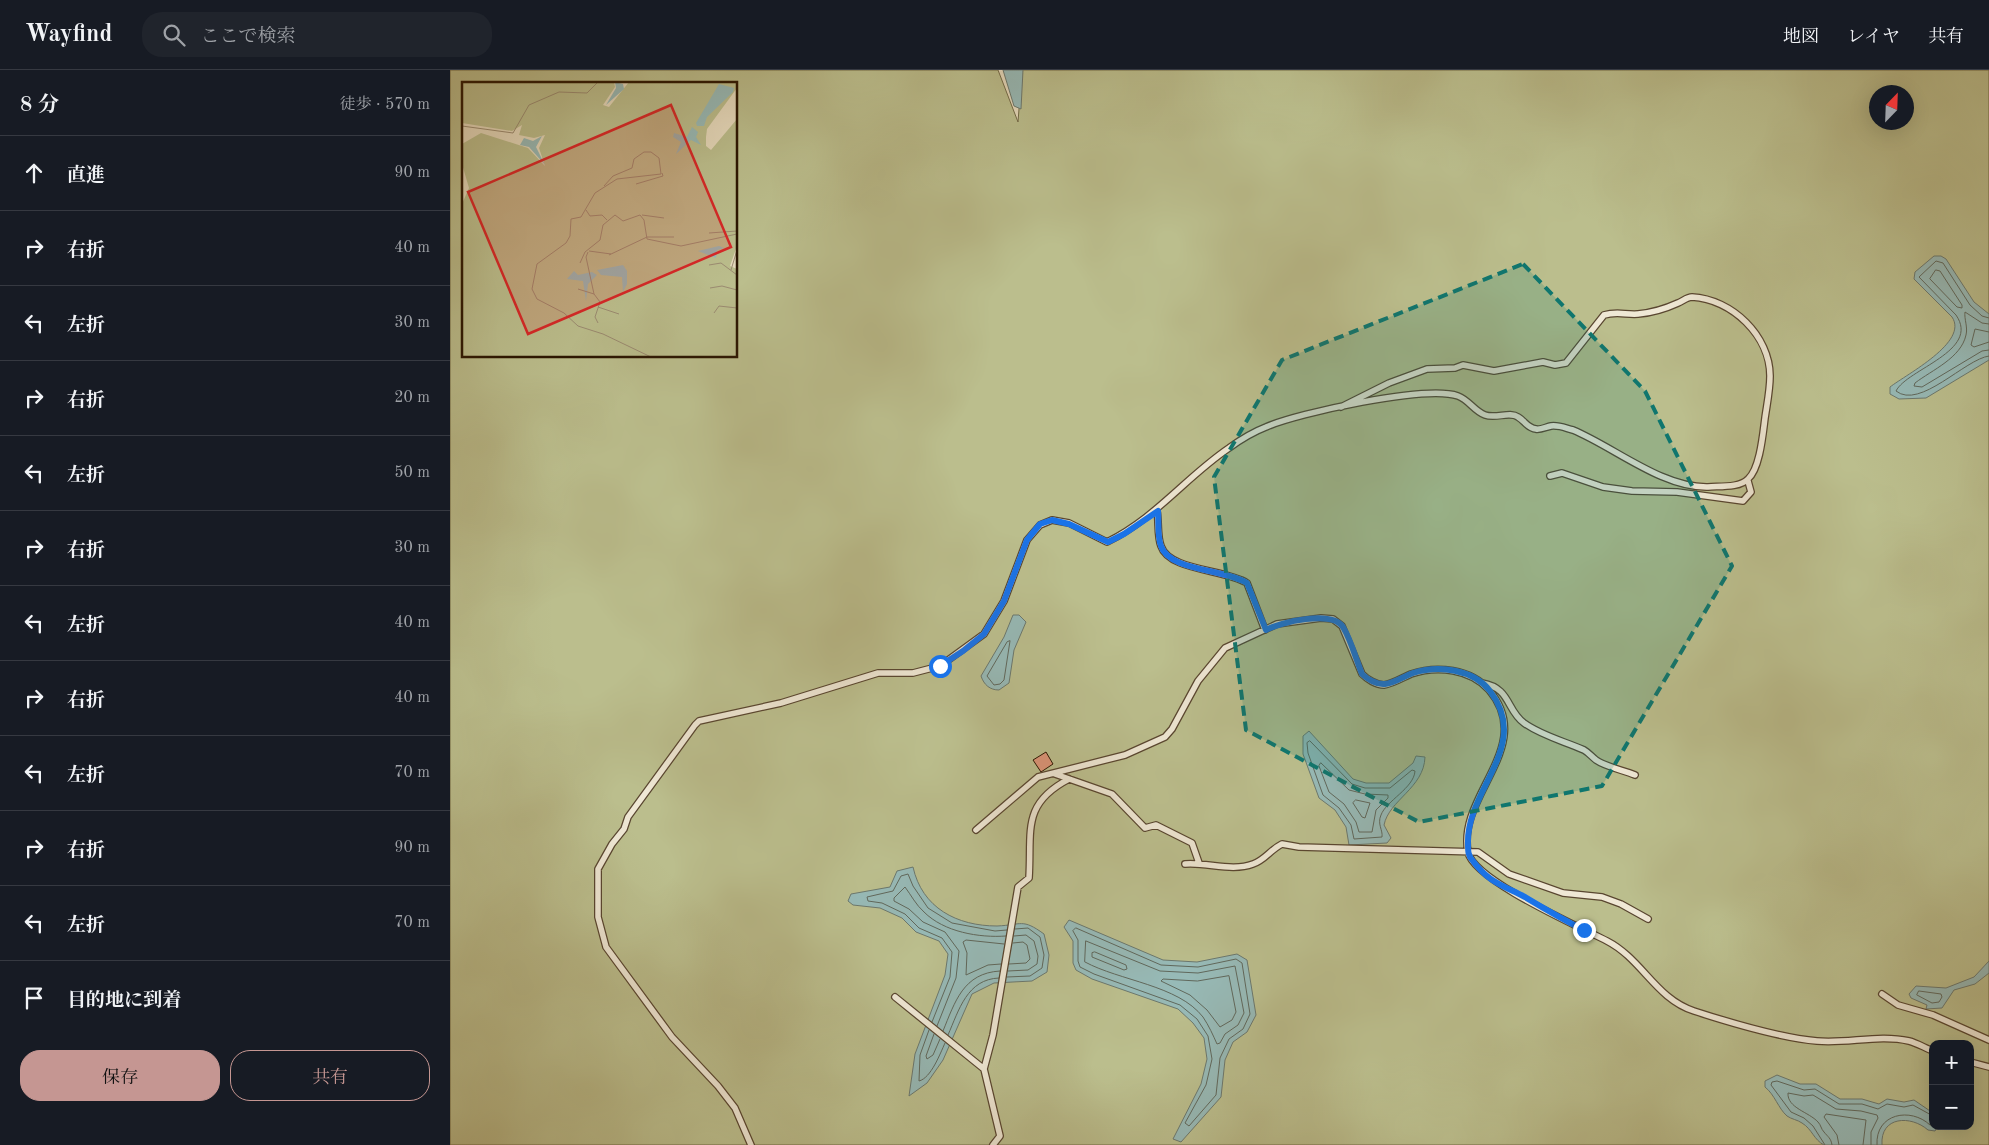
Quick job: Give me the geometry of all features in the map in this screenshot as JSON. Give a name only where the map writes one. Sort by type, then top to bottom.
[{"type":"lane","points":[[1341,407],[1389,383],[1427,369],[1455,368],[1463,365],[1494,372],[1543,362],[1555,365],[1566,363],[1604,315],[1613,312],[1637,314],[1678,303],[1690,297],[1709,300],[1736,313],[1754,332],[1764,350],[1770,375],[1758,458],[1748,481],[1750,492],[1743,501],[1677,492],[1632,491],[1603,487],[1562,473],[1550,476]]},
{"type":"lane","points":[[751,1145],[735,1108],[718,1086],[672,1037],[606,946],[598,917],[598,869],[624,829],[628,817],[687,733],[700,721],[781,703],[878,673],[913,673],[940,666],[984,634],[1004,601],[1027,540],[1040,524],[1052,520],[1069,524],[1108,542],[1124,534],[1158,511],[1229,448],[1265,428],[1311,412],[1427,393],[1443,393],[1458,396],[1485,415],[1495,417],[1512,414],[1537,430],[1560,426],[1573,430],[1675,481],[1705,487],[1734,485],[1748,481]]},
{"type":"lane","points":[[1158,511],[1160,545],[1166,555],[1176,562],[1228,574],[1247,583],[1266,630]]},
{"type":"lane","points":[[976,830],[1038,778],[1125,756],[1165,737],[1172,729],[1198,681],[1225,648],[1277,624],[1321,618],[1333,619],[1342,626],[1362,674],[1368,680],[1384,685],[1414,673],[1437,670],[1460,672],[1472,676],[1489,690],[1499,705],[1505,730],[1503,747],[1496,768],[1475,806],[1468,835],[1468,852],[1472,860],[1486,876],[1501,887],[1515,892],[1564,920],[1609,942],[1628,955],[1658,990],[1684,1008],[1806,1040],[1909,1041],[1929,1048]]},
{"type":"lane","points":[[1480,683],[1496,687],[1511,703],[1514,714],[1535,730],[1584,751],[1596,760],[1635,775]]},
{"type":"lane","points":[[1056,774],[1112,794],[1145,828],[1156,825],[1192,843],[1199,863]]},
{"type":"lane","points":[[993,1145],[1000,1136],[984,1069],[993,1035],[1018,887],[1029,878],[1033,813],[1043,795],[1051,788],[1069,779]]},
{"type":"lane","points":[[1185,864],[1251,865],[1265,859],[1270,852],[1282,844],[1478,852],[1509,874],[1550,890],[1574,896],[1602,897],[1648,919]]},
{"type":"lane","points":[[1882,994],[1898,1006],[1932,1015],[1989,1040]]},
{"type":"lane","points":[[895,997],[984,1069]]},
{"type":"lane","points":[[1974,1063],[1989,1067]]},
{"type":"highlighted area","points":[[1523,264],[1645,391],[1732,566],[1602,786],[1419,822],[1246,730],[1214,477],[1282,360]]},
{"type":"green space","points":[[450,70],[998,70],[1018,122],[1022,70],[1989,70],[1989,1145],[450,1145]]},
{"type":"water","points":[[1003,70],[1023,70],[1021,109],[1014,106]]},
{"type":"water","points":[[1934,256],[1941,256],[1946,259],[1974,302],[1989,314],[1989,360],[1926,398],[1899,399],[1890,394],[1890,387],[1922,366],[1944,347],[1952,337],[1955,327],[1952,317],[1914,279],[1915,272]]},
{"type":"water","points":[[1013,615],[1019,615],[1026,622],[1014,650],[1009,683],[999,690],[993,689],[984,682],[981,676],[1004,637]]},
{"type":"water","points":[[1309,731],[1353,779],[1366,783],[1389,783],[1413,763],[1416,756],[1425,757],[1419,777],[1387,816],[1384,825],[1391,838],[1387,843],[1349,845],[1346,827],[1335,810],[1319,798],[1303,754],[1303,736]]},
{"type":"water","points":[[913,867],[924,894],[943,912],[968,923],[997,926],[1026,924],[1031,926],[1044,934],[1049,955],[1047,972],[1032,981],[994,983],[972,994],[943,1060],[927,1083],[909,1096],[915,1054],[945,975],[948,954],[939,941],[916,932],[902,918],[880,908],[853,905],[848,901],[851,894],[890,887],[897,871]]},
{"type":"water","points":[[1069,920],[1163,960],[1197,962],[1237,954],[1247,960],[1256,1015],[1247,1032],[1233,1042],[1225,1060],[1221,1097],[1181,1142],[1173,1139],[1201,1084],[1207,1059],[1204,1038],[1193,1023],[1178,1009],[1092,979],[1076,970],[1073,963],[1073,941],[1064,927]]},
{"type":"water","points":[[1989,961],[1989,973],[1975,984],[1954,990],[1942,1008],[1926,1009],[1927,1005],[1911,998],[1909,994],[1916,986],[1946,988],[1974,977]]},
{"type":"water","points":[[1777,1075],[1800,1084],[1816,1084],[1840,1099],[1862,1099],[1879,1104],[1887,1099],[1904,1102],[1914,1100],[1929,1110],[1929,1130],[1936,1130],[1935,1131],[1928,1130],[1913,1122],[1898,1121],[1886,1128],[1882,1145],[1824,1145],[1805,1125],[1787,1116],[1765,1087],[1765,1081]]},
{"type":"building","points":[[1046,752],[1053,764],[1041,772],[1033,760]]},
{"type":"route","points":[[940,666],[984,634],[1004,601],[1027,540],[1040,524],[1052,520],[1069,524],[1090,536],[1108,542],[1124,534],[1140,521],[1158,511],[1160,545],[1166,555],[1176,562],[1228,574],[1247,583],[1258,606],[1266,630],[1277,624],[1321,618],[1333,619],[1342,626],[1362,674],[1368,680],[1384,685],[1414,673],[1437,670],[1460,672],[1472,676],[1489,690],[1499,705],[1505,730],[1503,747],[1496,768],[1475,806],[1468,835],[1468,852],[1472,860],[1486,876],[1501,887],[1515,892],[1584,930]]}]
